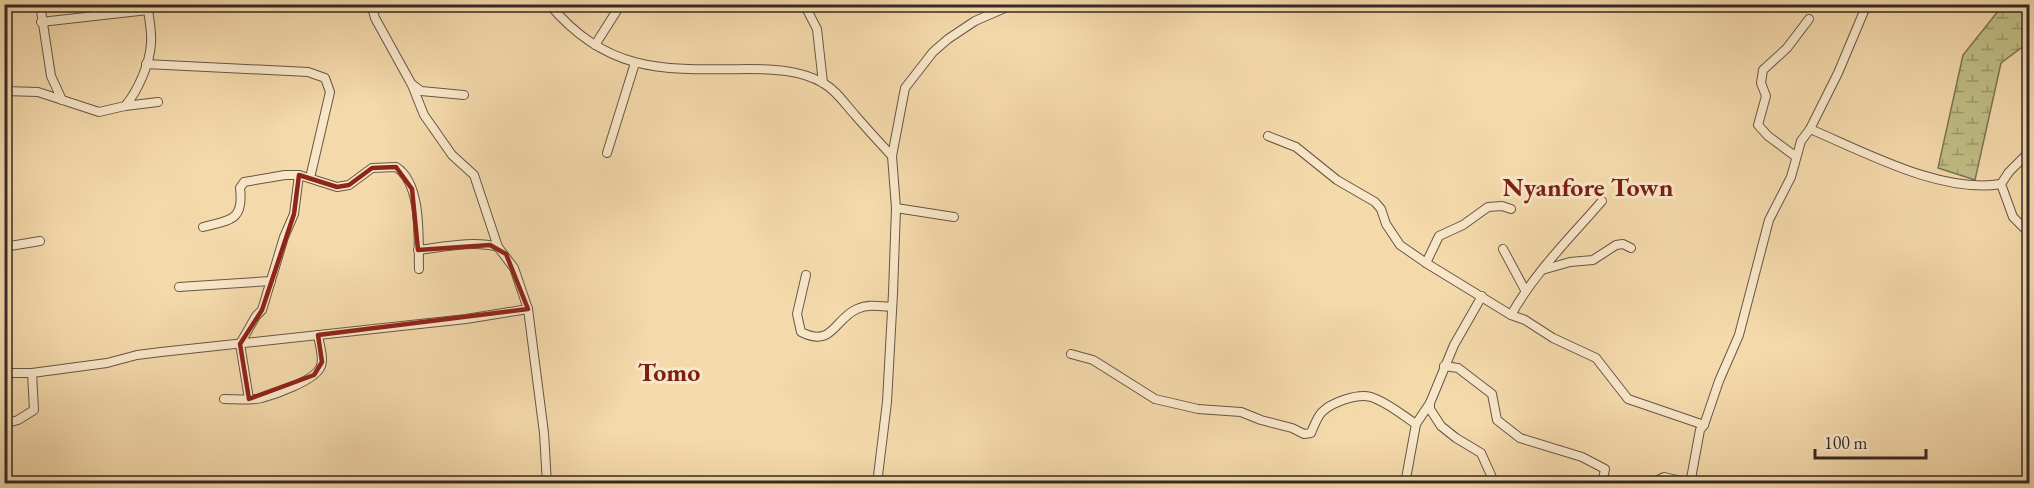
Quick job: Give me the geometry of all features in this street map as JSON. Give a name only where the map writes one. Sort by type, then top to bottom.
[{"type":"street","points":[[40,4],[51,76],[62,100]]},
{"type":"street","points":[[371,4],[378,24],[412,85],[424,115],[452,155],[474,175],[498,247],[514,268],[528,309],[544,433],[547,483]]},
{"type":"street","points":[[549,4],[595,45],[635,63],[656,68],[682,70],[785,71],[823,83],[839,96],[892,156]]},
{"type":"street","points":[[595,45],[621,4]]},
{"type":"street","points":[[804,4],[817,28],[823,83]]},
{"type":"street","points":[[877,483],[886,402],[896,208],[892,156],[906,88],[915,73],[933,52],[948,39],[975,21],[1014,4]]},
{"type":"street","points":[[1650,483],[1664,477],[1690,483],[1700,430],[1704,425],[1719,381],[1739,335],[1769,220],[1791,177],[1801,141],[1810,129],[1850,48],[1867,4]]},
{"type":"street","points":[[42,22],[147,7],[151,44],[139,86],[126,106]]},
{"type":"street","points":[[1795,156],[1768,136],[1758,125],[1766,96],[1761,83],[1763,70],[1787,48],[1809,19]]},
{"type":"street","points":[[607,153],[635,63]]},
{"type":"street","points":[[146,64],[308,72],[325,78],[330,92],[310,178]]},
{"type":"street","points":[[412,85],[421,91],[464,94]]},
{"type":"street","points":[[4,91],[38,92],[99,112],[158,102]]},
{"type":"street","points":[[1810,129],[1894,165],[1953,184],[1985,187],[2001,184],[2008,172],[2030,151]]},
{"type":"street","points":[[1268,136],[1296,147],[1337,180],[1375,202],[1381,209],[1386,224],[1400,244],[1426,263],[1511,315],[1525,320],[1553,338],[1596,358],[1628,399],[1704,425]]},
{"type":"street","points":[[203,227],[235,216],[242,205],[240,188],[244,182],[299,175],[337,187],[349,185],[372,168],[396,167],[409,180],[412,189],[418,226],[419,269]]},
{"type":"street","points":[[249,399],[240,344],[262,310],[284,237],[294,214],[299,175]]},
{"type":"street","points":[[2001,184],[2013,218],[2030,234]]},
{"type":"street","points":[[1511,315],[1540,270],[1602,201]]},
{"type":"street","points":[[1426,263],[1439,236],[1463,225],[1488,207],[1502,206],[1511,209]]},
{"type":"street","points":[[896,208],[954,217]]},
{"type":"street","points":[[4,247],[40,241]]},
{"type":"street","points":[[418,250],[471,244],[498,247]]},
{"type":"street","points":[[1540,270],[1569,262],[1593,260],[1623,244],[1630,248]]},
{"type":"street","points":[[1503,249],[1525,290]]},
{"type":"street","points":[[806,275],[797,314],[801,332],[810,336],[820,337],[835,329],[850,312],[859,307],[869,305],[891,307]]},
{"type":"street","points":[[179,288],[272,280]]},
{"type":"street","points":[[1405,483],[1416,424],[1430,403],[1444,366],[1482,296]]},
{"type":"street","points":[[4,373],[32,373],[107,363],[137,355],[477,318],[528,309]]},
{"type":"street","points":[[224,399],[260,398],[293,386],[314,375],[321,368],[322,362],[318,335]]},
{"type":"street","points":[[1071,354],[1093,360],[1155,399],[1198,409],[1241,412],[1304,434],[1311,433],[1322,412],[1328,407],[1348,399],[1368,396],[1382,402],[1416,424]]},
{"type":"street","points":[[1444,366],[1458,368],[1492,394],[1497,420],[1520,438],[1582,457],[1605,469],[1602,482],[1614,483]]},
{"type":"street","points":[[4,424],[18,420],[34,410],[32,373]]},
{"type":"street","points":[[1430,403],[1430,409],[1441,426],[1481,453],[1495,483]]},
{"type":"highlighted area","points":[[396,167],[412,189],[418,250],[490,245],[506,254],[528,309],[318,335],[322,362],[314,375],[249,399],[240,344],[262,310],[294,214],[299,175],[337,187],[349,185],[372,168]]},
{"type":"green space","points":[[2003,5],[2029,5],[2029,42],[2001,63],[1975,180],[1938,168],[1963,55]]},
{"type":"district","name":"Nyanfore Town","points":[[1588,187]]},
{"type":"district","name":"Tomo","points":[[669,372]]}]
